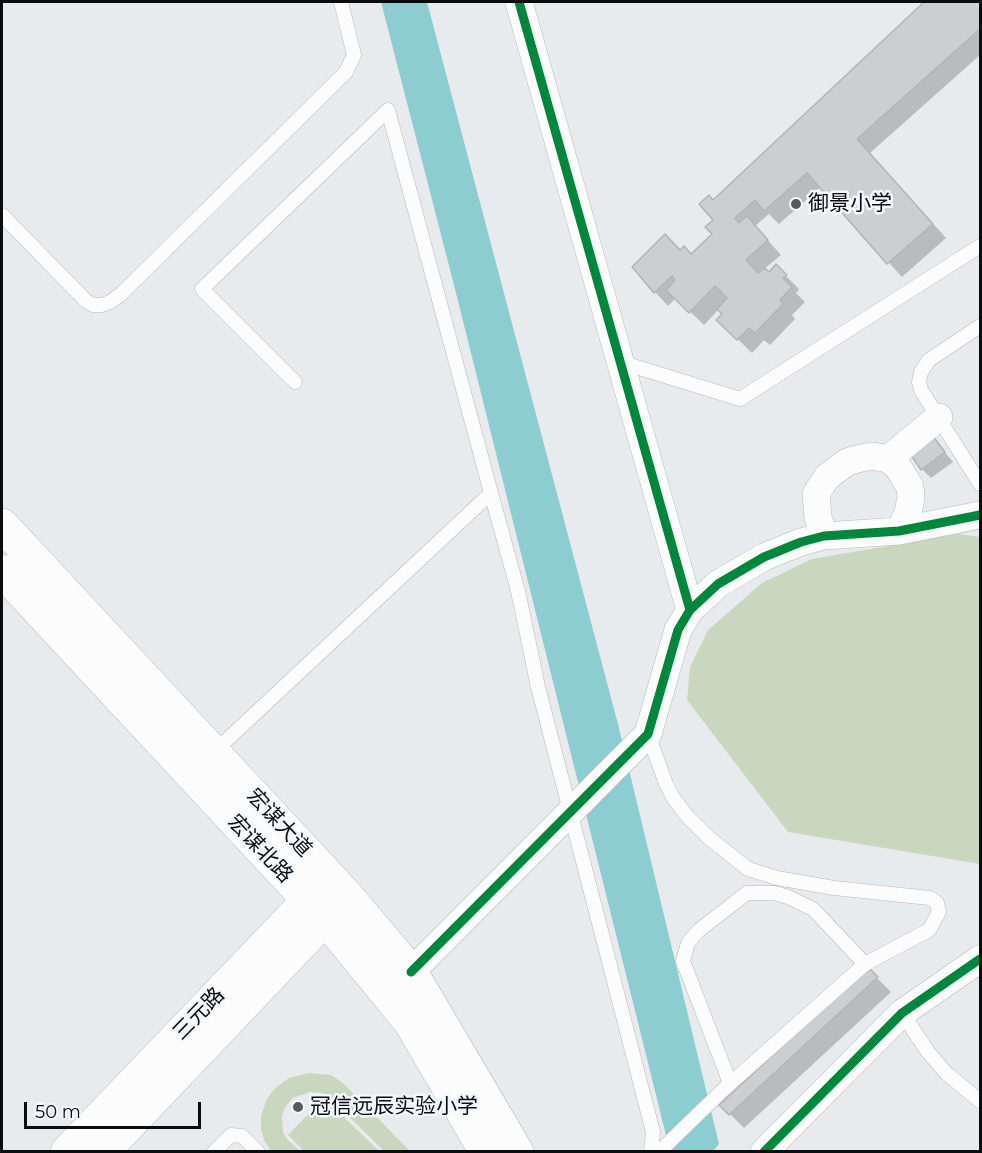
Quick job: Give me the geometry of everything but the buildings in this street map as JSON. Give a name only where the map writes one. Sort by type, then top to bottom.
[{"type":"main road","name":"宏谋大道","points":[[2,525],[214,752],[328,898],[411,972],[517,1152]]},
{"type":"main road","name":"宏谋北路","points":[[2,571],[328,898],[410,1022],[486,1152]]},
{"type":"main road","name":"三元路","points":[[68,1152],[328,898]]},
{"type":"main road","name":"三元路","points":[[103,1152],[328,898]]},
{"type":"street","points":[[519,2],[690,610]]},
{"type":"street","points":[[888,459],[939,417]]},
{"type":"street","points":[[824,536],[816,504],[816,494],[821,484],[847,462],[873,456],[888,459],[898,467],[910,487],[908,513],[899,531]]},
{"type":"street","points":[[411,972],[648,734],[678,630],[690,610],[709,591],[731,574],[801,542],[824,536],[899,531],[981,515]]},
{"type":"street","points":[[764,1152],[902,1013],[981,959]]},
{"type":"lane","points":[[2,215],[86,302],[102,305],[110,302],[120,295],[346,72],[354,55],[341,2]]},
{"type":"lane","points":[[295,382],[202,289],[388,110],[518,591],[538,687],[653,1132],[651,1152]]},
{"type":"lane","points":[[620,362],[740,399],[981,246]]},
{"type":"lane","points":[[981,326],[930,360],[921,372],[919,382],[921,390],[981,484]]},
{"type":"lane","points":[[214,752],[491,493]]},
{"type":"lane","points":[[648,734],[666,784],[674,799],[708,837],[748,869],[777,878],[834,888],[930,898],[935,901],[939,912],[929,930],[865,964],[727,1086],[659,1152]]},
{"type":"lane","points":[[727,1086],[683,961],[688,943],[698,931],[747,893],[775,893],[813,909],[865,964]]},
{"type":"lane","points":[[902,1013],[928,1052],[946,1073],[981,1101]]},
{"type":"lane","points":[[214,1152],[231,1135],[242,1137],[258,1152]]},
{"type":"green space","points":[[958,534],[980,537],[980,864],[788,832],[687,700],[690,667],[708,630],[762,583],[812,559]]},
{"type":"green space","points":[[309,1073],[331,1075],[343,1083],[410,1151],[384,1151],[328,1096],[310,1092],[293,1098],[285,1107],[282,1116],[283,1132],[286,1138],[300,1151],[271,1151],[264,1140],[261,1129],[261,1116],[266,1101],[274,1089],[289,1078]]},
{"type":"green space","points":[[324,1098],[379,1151],[304,1151],[288,1135]]},
{"type":"water","points":[[381,2],[427,2],[619,728],[719,1144],[713,1151],[670,1151]]},
{"type":"cycle path","points":[[519,2],[690,610]]},
{"type":"cycle path","points":[[411,972],[648,734],[678,630],[690,610],[718,584],[764,557],[801,542],[824,536],[899,531],[980,515]]},
{"type":"cycle path","points":[[764,1152],[902,1013],[980,959]]},
{"type":"place","name":"御景小学","points":[[796,204]]},
{"type":"place","name":"冠信远辰实验小学","points":[[298,1107]]}]
